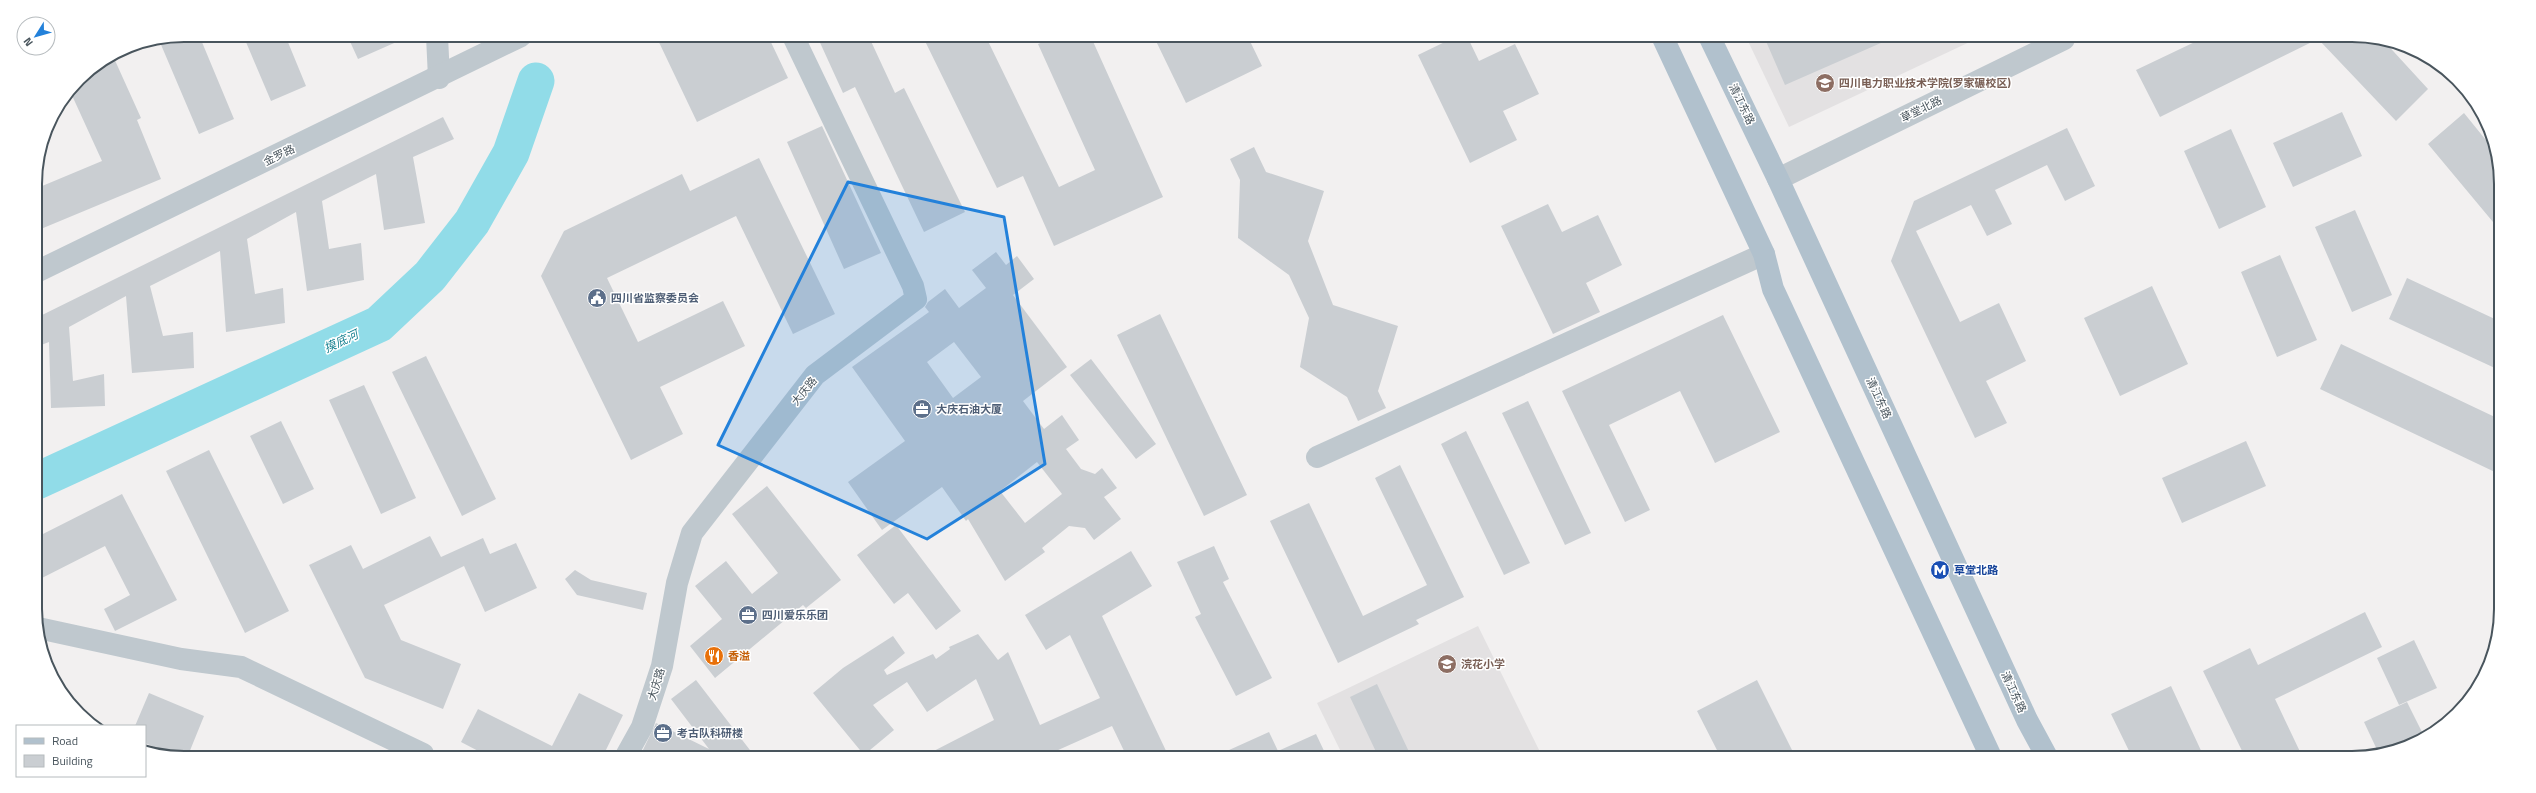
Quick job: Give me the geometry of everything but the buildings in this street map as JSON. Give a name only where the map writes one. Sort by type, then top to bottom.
[{"type":"main road","points":[[1665,42],[1764,254],[1773,290],[1989,751]]},
{"type":"main road","name":"清江东路","points":[[1712,42],[1778,178],[2027,720],[2044,751]]},
{"type":"street","points":[[437,42],[439,78]]},
{"type":"street","name":"金罗路","points":[[42,269],[439,78],[509,42]]},
{"type":"street","name":"大庆路","points":[[629,751],[642,727],[662,666],[677,583],[692,533],[815,375],[916,299],[913,286],[796,42]]},
{"type":"street","name":"草堂北路","points":[[1778,178],[2058,42]]},
{"type":"street","points":[[1317,456],[1764,254]]},
{"type":"street","points":[[43,629],[182,659],[241,667],[417,751]]},
{"type":"highlighted area","points":[[848,182],[1004,217],[1045,464],[927,539],[718,445]]},
{"type":"shaded area","name":"四川电力职业技术学院(罗家碾校区)","points":[[1748,42],[1970,42],[1789,127]]},
{"type":"shaded area","name":"浣花小学","points":[[1478,626],[1540,751],[1341,751],[1317,703]]},
{"type":"waterway","name":"摸底河","points":[[42,479],[379,324],[430,276],[472,222],[511,153],[536,81]]},
{"type":"place","name":"四川电力职业技术学院(罗家碾校区)","points":[[1825,83]]},
{"type":"place","name":"四川省监察委员会","points":[[597,298]]},
{"type":"place","name":"大庆石油大厦","points":[[922,409]]},
{"type":"place","name":"草堂北路","points":[[1940,570]]},
{"type":"place","name":"四川爱乐乐团","points":[[748,615]]},
{"type":"place","name":"香溢","points":[[714,656]]},
{"type":"place","name":"浣花小学","points":[[1447,664]]},
{"type":"place","name":"考古队科研楼","points":[[663,733]]}]
